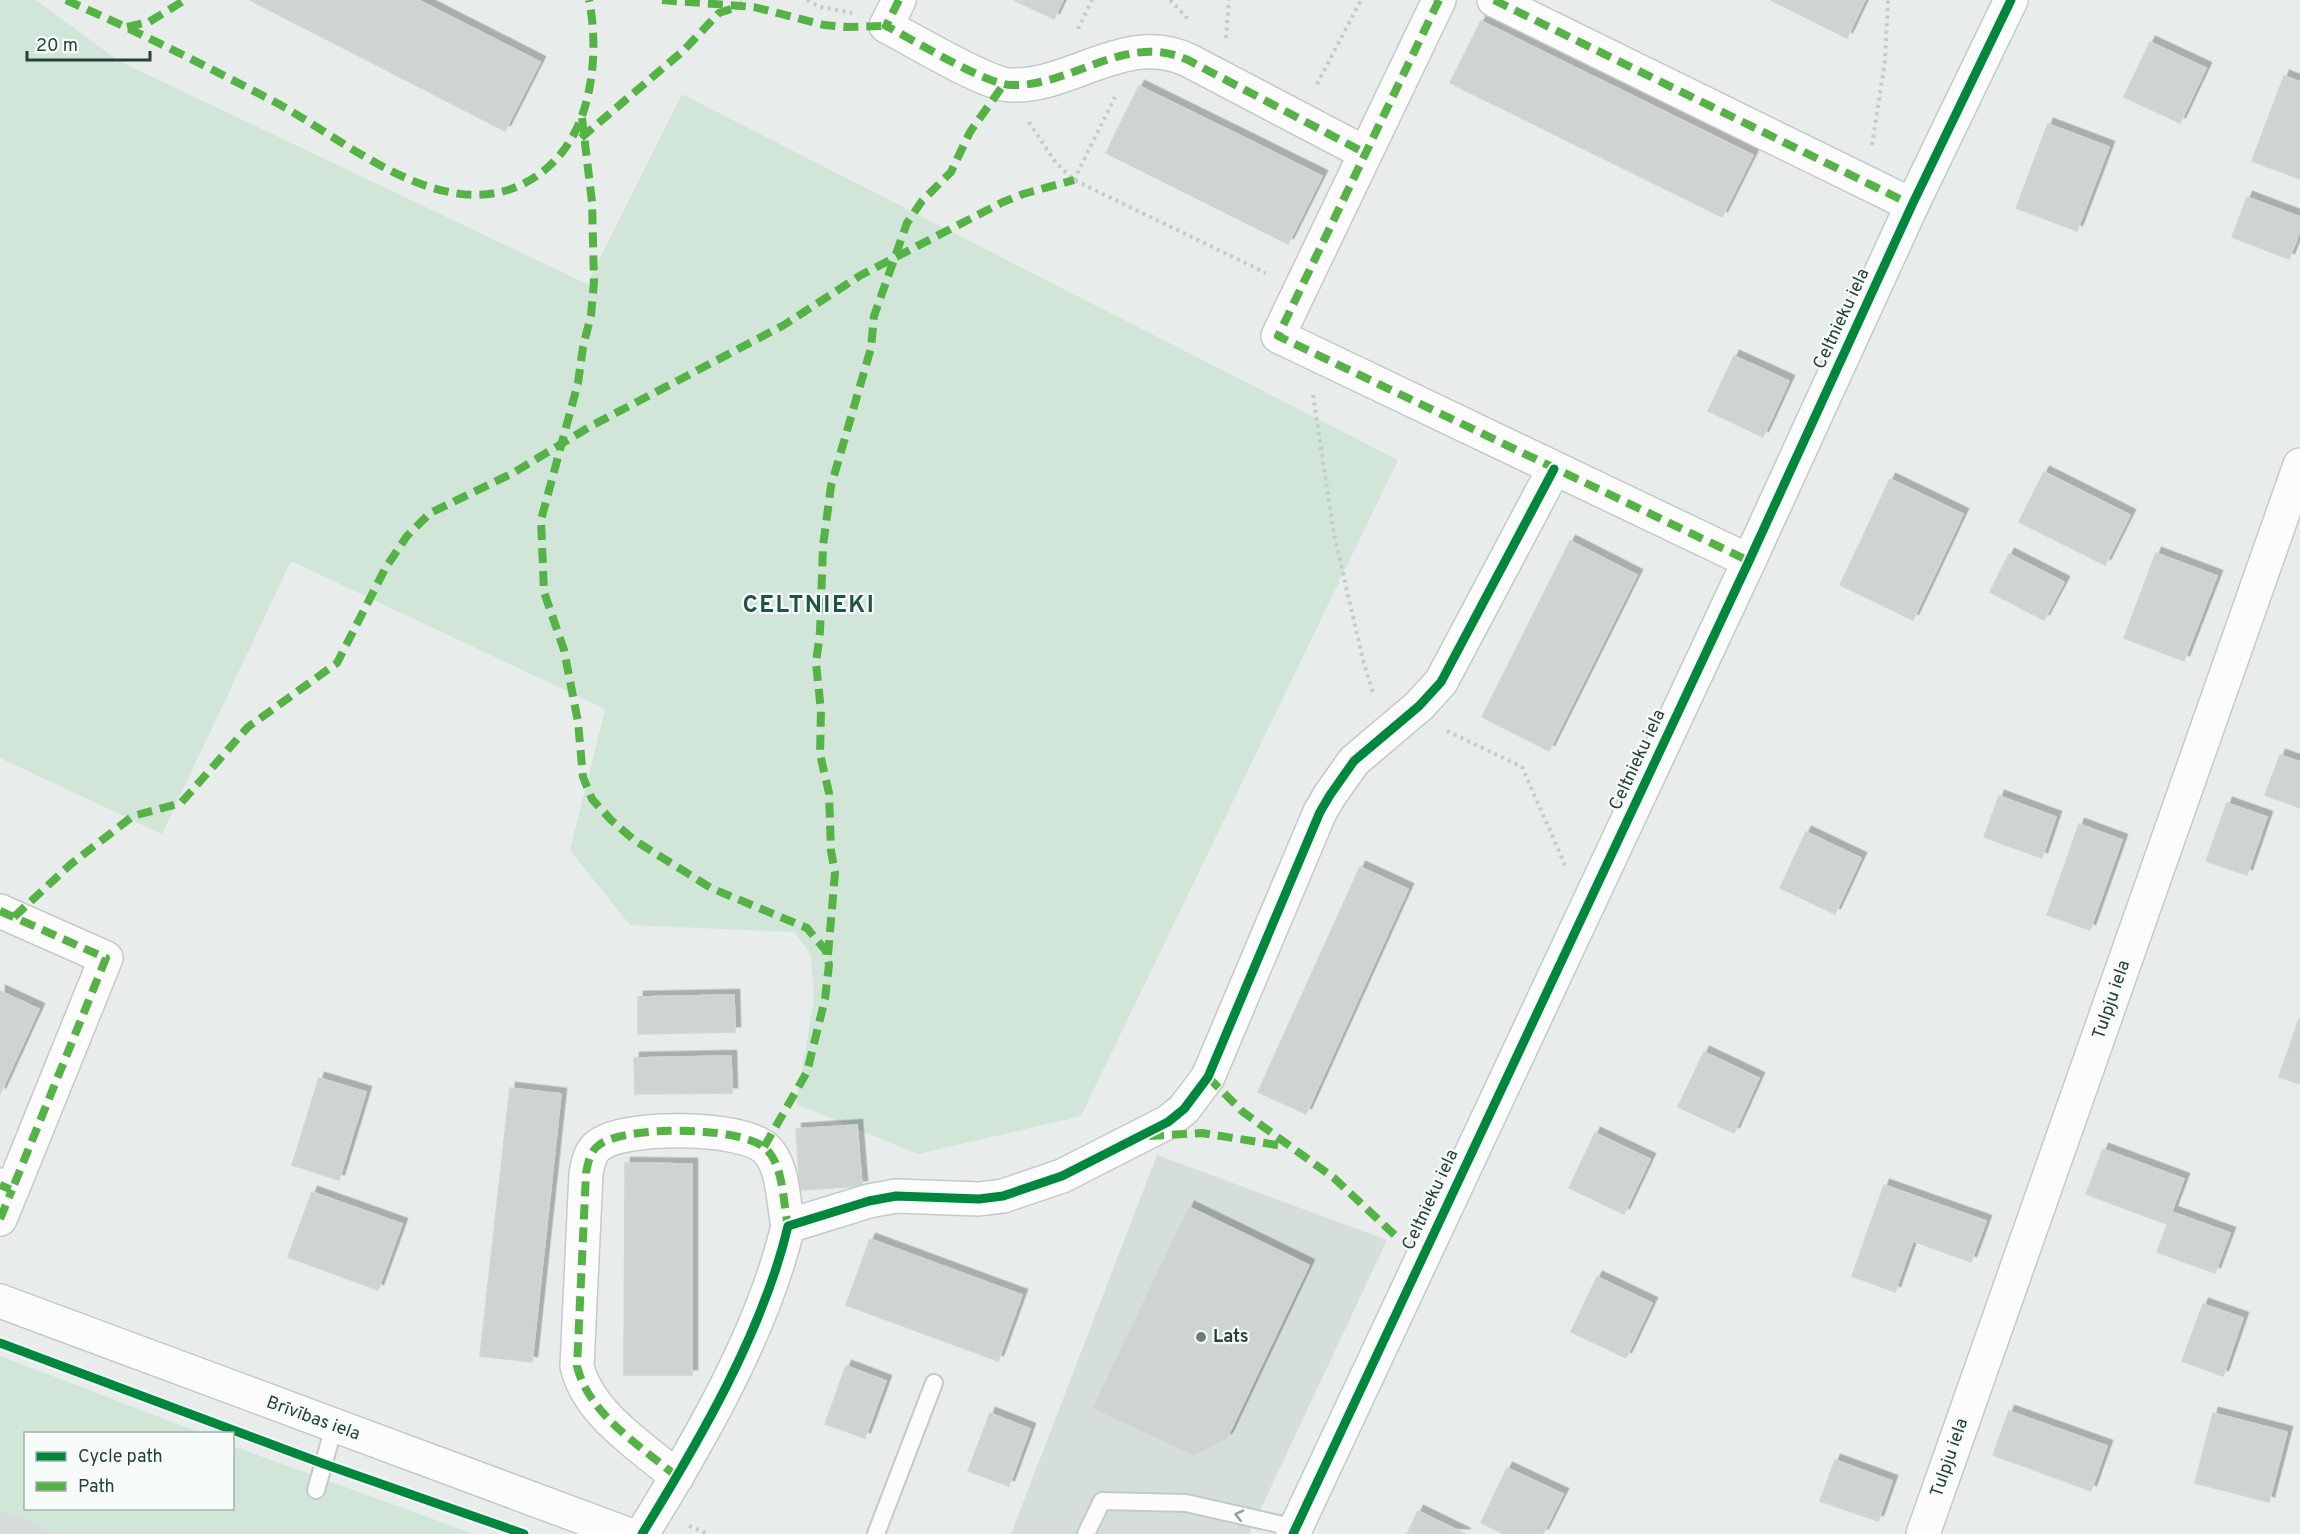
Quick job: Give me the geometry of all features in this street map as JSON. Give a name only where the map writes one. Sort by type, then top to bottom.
[{"type":"street","points":[[1439,0],[1278,336],[1749,561]]},
{"type":"street","points":[[1494,0],[1912,205]]},
{"type":"street","name":"Celtnieku iela","points":[[1294,1531],[1749,561],[1912,205],[2011,0]]},
{"type":"street","points":[[893,13],[986,78],[1004,84],[1037,82],[1110,58],[1138,53],[1164,52],[1180,57],[1365,153]]},
{"type":"street","name":"Tulpju iela","points":[[1923,1534],[2300,465]]},
{"type":"street","points":[[788,1227],[818,1215],[896,1197],[979,1200],[1003,1196],[1062,1176],[1168,1122],[1184,1109],[1208,1077],[1320,812],[1354,761],[1428,697],[1451,667],[1554,469]]},
{"type":"street","points":[[0,911],[106,958],[4,1198]]},
{"type":"street","points":[[642,1534],[677,1477],[738,1359],[766,1294],[788,1227],[777,1168],[769,1152],[760,1144],[713,1133],[647,1133],[605,1141],[591,1155],[586,1173],[577,1366],[580,1382],[598,1408],[677,1477]]},
{"type":"street","name":"Brīvības iela","points":[[0,1301],[627,1534]]},
{"type":"lane","points":[[876,1534],[934,1383]]},
{"type":"lane","points":[[316,1490],[334,1427]]},
{"type":"lane","points":[[1086,1534],[1102,1501],[1186,1503],[1294,1531]]},
{"type":"path","points":[[807,0],[821,7],[869,17],[893,13]]},
{"type":"path","points":[[1299,118],[1361,0]]},
{"type":"path","points":[[1864,181],[1880,103],[1888,0]]},
{"type":"path","points":[[1074,180],[1138,53]]},
{"type":"path","points":[[1004,84],[1056,163],[1074,180],[1300,289]]},
{"type":"path","points":[[1306,350],[1334,534],[1372,693],[1381,710],[1522,767],[1562,854],[1568,877]]},
{"type":"shaded area","points":[[1157,1155],[1387,1240],[1249,1534],[1011,1534]]},
{"type":"shaded area","points":[[0,1509],[60,1534],[0,1534]]},
{"type":"green space","points":[[0,0],[36,0],[119,61],[587,284],[682,94],[1398,460],[1081,1116],[918,1154],[796,1104],[814,1000],[811,955],[794,932],[630,925],[570,850],[605,709],[291,561],[162,834],[0,758]]},
{"type":"green space","points":[[0,1356],[198,1432],[24,1432],[24,1510],[234,1510],[234,1446],[474,1534],[60,1534],[0,1509]]},
{"type":"building","points":[[250,0],[418,0],[540,62],[505,131]]},
{"type":"building","points":[[1014,0],[1063,0],[1054,19]]},
{"type":"building","points":[[1770,0],[1865,0],[1847,38]]},
{"type":"building","points":[[1481,21],[1753,155],[1722,217],[1450,83]]},
{"type":"building","points":[[2150,42],[2206,68],[2180,123],[2124,97]]},
{"type":"building","points":[[2284,76],[2300,82],[2300,179],[2252,161]]},
{"type":"building","points":[[1139,86],[1322,176],[1288,244],[1106,153]]},
{"type":"building","points":[[2048,124],[2109,147],[2077,231],[2016,208]]},
{"type":"building","points":[[2247,197],[2300,217],[2300,231],[2289,259],[2232,237]]},
{"type":"building","points":[[1734,356],[1789,381],[1763,437],[1708,411]]},
{"type":"building","points":[[2044,472],[2130,515],[2105,565],[2019,522]]},
{"type":"building","points":[[1890,479],[1963,514],[1913,620],[1840,585]]},
{"type":"building","points":[[1570,541],[1637,575],[1549,751],[1482,717]]},
{"type":"building","points":[[2156,553],[2217,576],[2184,661],[2124,638]]},
{"type":"building","points":[[2009,554],[2064,582],[2044,620],[1990,592]]},
{"type":"building","points":[[2280,755],[2300,762],[2300,808],[2265,795]]},
{"type":"building","points":[[1999,796],[2056,817],[2042,858],[1984,837]]},
{"type":"building","points":[[2227,803],[2267,817],[2247,875],[2206,861]]},
{"type":"building","points":[[2079,824],[2122,840],[2090,930],[2047,915]]},
{"type":"building","points":[[1806,832],[1861,858],[1835,914],[1780,888]]},
{"type":"building","points":[[1360,867],[1408,889],[1306,1114],[1258,1092]]},
{"type":"building","points":[[0,991],[39,1009],[0,1094]]},
{"type":"building","points":[[734,995],[735,1032],[638,1034],[638,997]]},
{"type":"building","points":[[2300,1020],[2300,1084],[2279,1077]]},
{"type":"building","points":[[1704,1052],[1759,1078],[1734,1133],[1678,1107]]},
{"type":"building","points":[[731,1056],[732,1093],[635,1094],[634,1058]]},
{"type":"building","points":[[319,1078],[366,1092],[339,1180],[292,1165]]},
{"type":"building","points":[[510,1088],[561,1094],[532,1362],[480,1356]]},
{"type":"building","points":[[857,1125],[862,1186],[800,1190],[796,1129]]},
{"type":"building","points":[[1595,1133],[1650,1159],[1624,1214],[1569,1188]]},
{"type":"building","points":[[2103,1149],[2184,1179],[2167,1224],[2086,1194]]},
{"type":"building","points":[[625,1163],[692,1164],[692,1375],[624,1375]]},
{"type":"building","points":[[1884,1185],[1986,1221],[1971,1262],[1913,1241],[1895,1292],[1852,1276]]},
{"type":"building","points":[[312,1192],[402,1224],[378,1290],[288,1257]]},
{"type":"building","name":"Lats","points":[[1189,1207],[1309,1265],[1227,1438],[1194,1455],[1093,1408]]},
{"type":"building","points":[[2172,1212],[2230,1233],[2215,1273],[2157,1252]]},
{"type":"building","points":[[870,1239],[1022,1295],[998,1361],[846,1305]]},
{"type":"building","points":[[1597,1277],[1652,1303],[1626,1358],[1571,1332]]},
{"type":"building","points":[[2203,1304],[2243,1318],[2223,1376],[2182,1361]]},
{"type":"building","points":[[846,1366],[886,1381],[865,1438],[825,1424]]},
{"type":"building","points":[[2009,1411],[2107,1446],[2091,1491],[1993,1455]]},
{"type":"building","points":[[990,1413],[1030,1429],[1009,1486],[968,1471]]},
{"type":"building","points":[[2213,1413],[2287,1432],[2269,1502],[2195,1483]]},
{"type":"building","points":[[1835,1460],[1892,1481],[1878,1521],[1820,1501]]},
{"type":"building","points":[[1507,1468],[1563,1494],[1543,1534],[1504,1534],[1481,1523]]},
{"type":"building","points":[[1418,1511],[1465,1534],[1407,1534]]},
{"type":"marked path","points":[[66,0],[171,49],[275,102],[394,172],[426,186],[459,194],[491,194],[523,184],[543,171],[570,141],[584,109],[592,72],[593,35],[589,0]]},
{"type":"marked path","points":[[127,27],[149,22],[185,0]]},
{"type":"marked path","points":[[662,0],[754,7],[824,25],[886,26]]},
{"type":"marked path","points":[[899,0],[886,26],[967,69],[999,83],[1033,84],[1120,56],[1142,52],[1165,53],[1188,60],[1365,153]]},
{"type":"marked path","points":[[1439,0],[1278,336],[1749,561]]},
{"type":"marked path","points":[[1494,0],[1912,205]]},
{"type":"marked path","points":[[581,138],[683,51],[719,13],[743,5]]},
{"type":"marked path","points":[[828,955],[835,873],[831,851],[829,793],[820,754],[821,711],[816,663],[820,632],[823,546],[831,486],[871,348],[874,316],[907,223],[922,201],[951,172],[970,132],[1004,84]]},
{"type":"marked path","points":[[582,118],[592,202],[594,282],[591,315],[583,347],[578,383],[541,520],[544,592],[564,650],[578,722],[583,777],[592,799],[634,840],[711,888],[807,928],[826,951],[829,965],[825,999],[807,1072],[764,1147]]},
{"type":"marked path","points":[[14,917],[71,864],[133,816],[181,803],[248,727],[337,663],[386,567],[407,536],[430,513],[513,473],[591,426],[784,325],[861,275],[1003,202],[1074,180]]},
{"type":"marked path","points":[[0,911],[106,958],[12,1190],[0,1185]]},
{"type":"marked path","points":[[1208,1077],[1243,1112],[1334,1178],[1399,1239]]},
{"type":"marked path","points":[[677,1477],[632,1441],[604,1414],[592,1399],[577,1366],[586,1173],[591,1154],[599,1145],[613,1138],[656,1131],[708,1132],[732,1135],[752,1141],[765,1148],[776,1164],[782,1185],[788,1226]]},
{"type":"marked path","points":[[1149,1136],[1202,1133],[1283,1146]]},
{"type":"marked path","points":[[0,1219],[12,1190]]},
{"type":"cycle path","points":[[1293,1534],[1749,561],[1912,205],[2011,0]]},
{"type":"cycle path","points":[[642,1534],[706,1425],[746,1346],[763,1306],[788,1226],[869,1201],[896,1196],[979,1199],[1003,1196],[1062,1176],[1168,1122],[1184,1109],[1208,1077],[1320,812],[1354,761],[1419,706],[1441,682],[1554,469]]},
{"type":"cycle path","points":[[0,1343],[324,1464],[524,1534]]},
{"type":"place","name":"Lats","points":[[1201,1337]]},
{"type":"district","name":"CELTNIEKI","points":[[809,606]]}]
